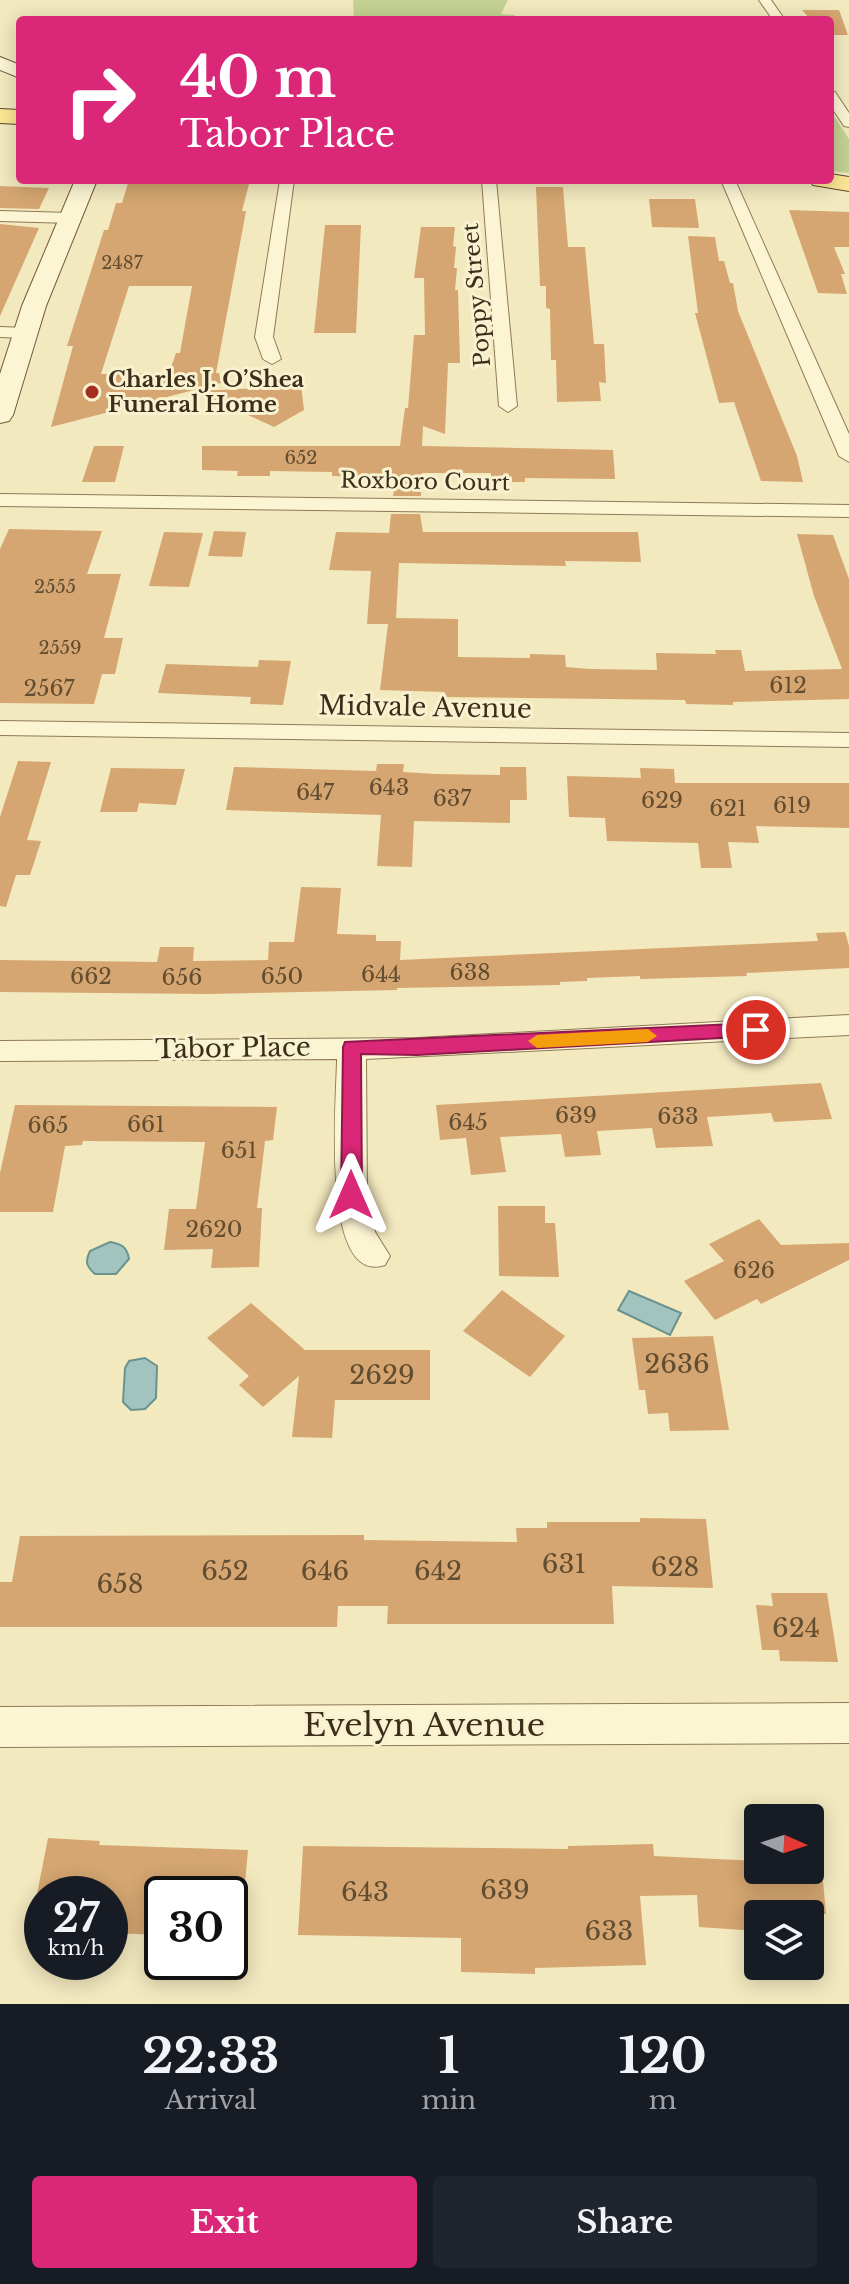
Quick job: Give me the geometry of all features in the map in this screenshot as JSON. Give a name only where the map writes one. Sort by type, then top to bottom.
[{"type":"main road","points":[[0,415],[34,306],[84,184]]},
{"type":"street","points":[[834,101],[849,123]]},
{"type":"street","points":[[272,359],[264,337],[286,184]]},
{"type":"street","name":"Poppy Street","points":[[489,184],[508,406]]},
{"type":"street","points":[[730,184],[849,456]]},
{"type":"street","points":[[0,216],[71,218]]},
{"type":"street","points":[[0,332],[27,333]]},
{"type":"street","name":"Roxboro Court","points":[[0,500],[849,511]]},
{"type":"street","name":"Midvale Avenue","points":[[0,728],[849,740]]},
{"type":"street","name":"Tabor Place","points":[[0,1051],[417,1048],[849,1025]]},
{"type":"street","points":[[352,1047],[351,1195],[360,1236],[374,1256]]},
{"type":"street","name":"Evelyn Avenue","points":[[0,1727],[849,1723]]},
{"type":"green space","points":[[353,0],[508,0],[501,14],[515,15],[514,16],[354,16]]},
{"type":"green space","points":[[834,116],[849,139],[849,173],[834,171]]},
{"type":"water","points":[[110,1242],[123,1247],[129,1259],[116,1274],[95,1274],[87,1264],[90,1251]]},
{"type":"water","points":[[629,1291],[681,1313],[670,1335],[618,1310]]},
{"type":"water","points":[[145,1358],[157,1366],[156,1398],[145,1409],[131,1410],[123,1402],[125,1368],[129,1361]]},
{"type":"building","points":[[802,10],[839,10],[848,35],[834,35],[834,16],[807,16]]},
{"type":"building","points":[[128,184],[249,184],[216,373],[219,373],[221,383],[51,427],[73,346],[67,346],[104,230],[108,230],[116,203],[122,203]],"holes":[[[129,286],[192,286],[180,353],[176,353],[169,373],[101,374]]]},
{"type":"building","points":[[0,186],[49,188],[39,209],[0,208]]},
{"type":"building","points":[[536,187],[563,187],[568,247],[585,247],[594,344],[604,344],[606,383],[599,382],[601,401],[557,402],[556,360],[551,360],[550,309],[546,308],[546,286],[540,286]]},
{"type":"building","points":[[649,199],[695,199],[699,228],[652,227]]},
{"type":"building","points":[[789,210],[849,212],[849,247],[834,247],[845,274],[841,274],[847,294],[818,293]]},
{"type":"building","points":[[0,224],[39,228],[0,316]]},
{"type":"building","points":[[325,225],[361,225],[356,333],[314,333]]},
{"type":"building","points":[[421,227],[455,227],[453,246],[456,247],[454,268],[457,268],[455,290],[458,290],[460,363],[448,363],[445,434],[423,426],[422,446],[613,450],[615,479],[525,478],[525,482],[491,482],[491,473],[422,473],[421,496],[393,496],[396,478],[332,476],[332,472],[270,471],[270,476],[237,476],[238,471],[202,470],[202,446],[400,446],[405,408],[408,408],[414,335],[425,335],[424,278],[414,278]]},
{"type":"building","points":[[688,236],[715,237],[719,261],[724,261],[730,283],[733,283],[738,311],[797,456],[803,482],[761,481],[734,402],[719,403],[695,313],[698,313]]},
{"type":"building","points":[[301,386],[304,410],[274,427],[196,391]]},
{"type":"building","points":[[94,446],[124,446],[115,482],[82,482]]},
{"type":"building","points":[[391,514],[420,514],[423,532],[638,532],[641,562],[565,561],[566,566],[399,563],[396,618],[458,619],[458,657],[565,655],[566,667],[589,669],[657,670],[656,653],[716,654],[715,650],[741,650],[745,671],[842,669],[814,596],[797,534],[833,535],[849,579],[849,699],[733,702],[733,705],[686,704],[685,700],[445,697],[445,692],[380,690],[388,624],[367,624],[371,571],[329,570],[336,532],[389,533]]},
{"type":"building","points":[[9,529],[102,531],[87,574],[121,574],[104,638],[123,638],[115,674],[102,674],[94,704],[0,703],[0,549]]},
{"type":"building","points":[[214,531],[246,532],[242,557],[208,556]]},
{"type":"building","points":[[164,532],[203,533],[189,587],[149,586]]},
{"type":"building","points":[[259,660],[291,661],[283,705],[250,704],[251,697],[158,693],[166,664],[258,667]]},
{"type":"building","points":[[18,761],[51,762],[27,840],[41,841],[30,875],[16,875],[6,907],[0,906],[0,817]]},
{"type":"building","points":[[377,764],[404,764],[403,772],[435,774],[500,775],[500,767],[526,767],[527,800],[510,800],[510,823],[414,821],[412,867],[377,866],[381,815],[226,810],[234,767],[376,771]]},
{"type":"building","points":[[111,768],[185,769],[176,805],[139,803],[137,812],[100,812]]},
{"type":"building","points":[[640,768],[674,769],[675,783],[849,783],[849,828],[756,826],[759,843],[728,842],[732,868],[701,868],[698,843],[607,841],[605,818],[569,817],[567,776],[641,778]]},
{"type":"building","points":[[301,887],[341,888],[337,934],[376,935],[376,941],[401,941],[400,960],[818,941],[816,933],[845,932],[849,946],[849,968],[746,973],[747,976],[587,978],[587,981],[560,982],[560,985],[397,990],[207,994],[0,992],[0,960],[157,962],[160,947],[194,947],[193,961],[268,960],[269,942],[294,942]]},
{"type":"building","points":[[821,1083],[832,1119],[774,1122],[771,1113],[707,1117],[713,1146],[656,1148],[652,1128],[597,1131],[601,1155],[565,1157],[561,1134],[500,1137],[506,1172],[471,1175],[466,1138],[440,1140],[436,1105]]},
{"type":"building","points":[[15,1105],[277,1107],[273,1140],[265,1141],[257,1208],[262,1208],[259,1267],[211,1268],[213,1249],[164,1250],[169,1209],[196,1209],[205,1142],[83,1141],[82,1145],[65,1146],[53,1212],[0,1212],[0,1173]]},
{"type":"building","points":[[498,1206],[545,1206],[545,1223],[555,1223],[559,1277],[499,1276]]},
{"type":"building","points":[[759,1219],[781,1245],[849,1243],[849,1260],[761,1304],[757,1299],[715,1320],[684,1281],[724,1261],[709,1244]]},
{"type":"building","points":[[502,1290],[565,1336],[530,1377],[463,1331]]},
{"type":"building","points":[[251,1303],[305,1350],[430,1350],[430,1400],[335,1400],[332,1438],[292,1437],[299,1376],[263,1407],[239,1385],[249,1376],[207,1338]]},
{"type":"building","points":[[713,1336],[729,1430],[670,1431],[668,1413],[648,1414],[645,1390],[639,1390],[632,1338]]},
{"type":"building","points":[[640,1518],[706,1519],[713,1588],[612,1586],[614,1624],[387,1624],[388,1606],[338,1606],[337,1627],[0,1627],[0,1582],[12,1582],[20,1536],[364,1535],[364,1540],[517,1542],[516,1528],[547,1528],[547,1522],[640,1522]]},
{"type":"building","points":[[771,1593],[827,1593],[838,1662],[780,1661],[779,1650],[762,1650],[756,1605],[773,1606]]},
{"type":"building","points":[[48,1838],[100,1841],[99,1845],[248,1850],[246,1876],[144,1876],[144,1934],[128,1934],[128,1876],[41,1876]]},
{"type":"building","points":[[653,1844],[654,1856],[744,1860],[744,1884],[823,1884],[826,1914],[824,1900],[744,1900],[744,1930],[699,1927],[697,1895],[640,1896],[646,1965],[535,1968],[535,1974],[461,1972],[461,1938],[298,1935],[303,1846],[568,1849],[568,1846]]},
{"type":"slow traffic","points":[[537,1041],[648,1036]]},
{"type":"place","name":"Charles J. O’Shea Funeral Home","points":[[92,392]]},
{"type":"route","points":[[351,1195],[352,1047],[417,1048],[756,1030]]}]
